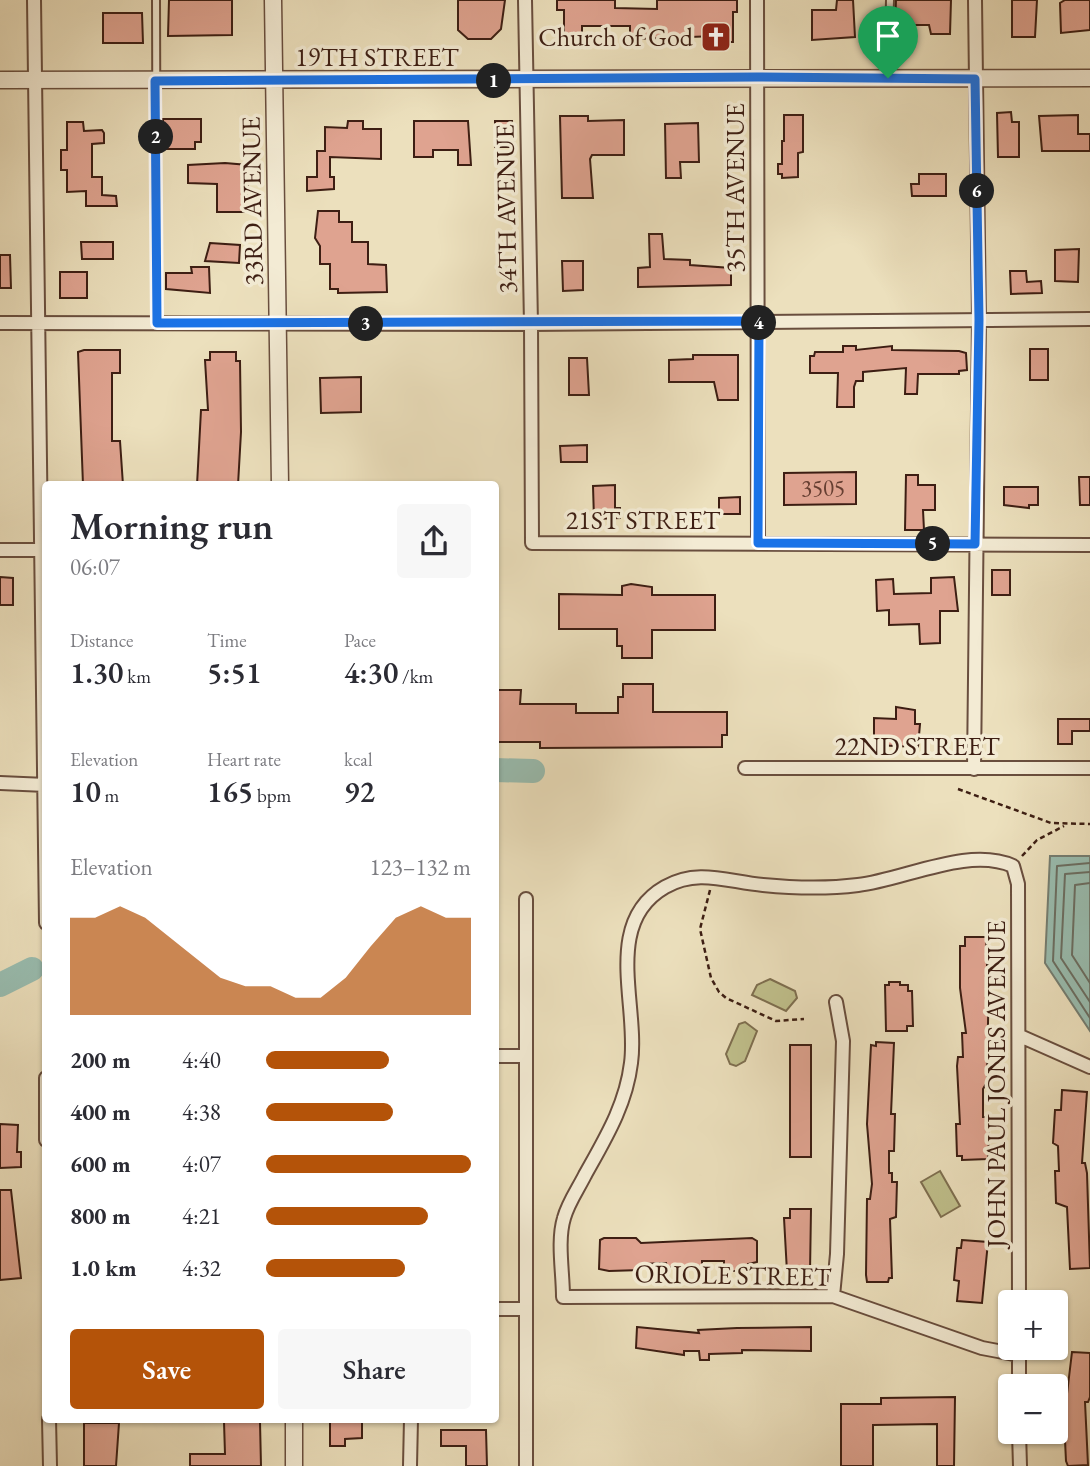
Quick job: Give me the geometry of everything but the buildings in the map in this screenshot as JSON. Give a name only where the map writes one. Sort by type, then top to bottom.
[{"type":"street","points":[[34,0],[36,323],[42,518]]},
{"type":"street","name":"33RD AVENUE","points":[[273,0],[280,481]]},
{"type":"street","name":"34TH AVENUE","points":[[525,0],[532,542]]},
{"type":"street","name":"35TH AVENUE","points":[[757,0],[758,543]]},
{"type":"street","points":[[974,769],[979,320],[975,0]]},
{"type":"street","name":"19TH STREET","points":[[0,80],[1090,78]]},
{"type":"street","points":[[0,323],[531,324],[1090,319]]},
{"type":"street","name":"21ST STREET","points":[[532,542],[1090,545]]},
{"type":"street","points":[[0,550],[42,550]]},
{"type":"street","name":"22ND STREET","points":[[745,768],[1090,768]]},
{"type":"street","points":[[0,783],[42,785]]},
{"type":"street","name":"ORIOLE STREET","points":[[998,1349],[982,1348],[833,1296],[563,1297],[563,1221],[626,1091],[633,1041],[628,943],[636,915],[654,893],[675,882],[699,876],[762,885],[828,887],[887,880],[950,863],[999,860],[1013,866]]},
{"type":"street","name":"JOHN PAUL JONES AVENUE","points":[[1013,866],[1018,884],[1019,1290]]},
{"type":"street","points":[[526,899],[526,1466]]},
{"type":"street","points":[[833,1296],[838,1254],[843,1041],[836,1002]]},
{"type":"street","points":[[1020,1036],[1090,1067]]},
{"type":"street","points":[[499,1056],[525,1056]]},
{"type":"street","points":[[499,1309],[526,1309]]},
{"type":"street","points":[[50,1423],[50,1466]]},
{"type":"street","points":[[294,1423],[294,1466]]},
{"type":"street","points":[[410,1466],[411,1423]]},
{"type":"street","points":[[1019,1444],[1020,1466]]},
{"type":"lane","points":[[156,0],[157,323]]},
{"type":"lane","points":[[888,78],[890,0]]},
{"type":"path","points":[[958,789],[1051,822],[1090,824]]},
{"type":"path","points":[[1013,866],[1037,840],[1067,824]]},
{"type":"path","points":[[711,887],[700,929],[711,978],[719,992],[776,1021],[804,1019]]},
{"type":"green space","points":[[770,979],[795,991],[797,998],[786,1011],[752,995],[757,985]]},
{"type":"green space","points":[[745,1022],[757,1031],[745,1061],[736,1066],[730,1064],[726,1054],[739,1024]]},
{"type":"green space","points":[[940,1171],[960,1206],[941,1217],[921,1182]]},
{"type":"water","points":[[1050,856],[1090,856],[1090,1031],[1045,963]]},
{"type":"waterway","points":[[499,770],[533,771]]},
{"type":"waterway","points":[[0,985],[32,969]]},
{"type":"place","name":"Church of God","points":[[716,37]]},
{"type":"route","points":[[888,78],[975,79],[979,320],[975,544],[758,543],[759,321],[531,324],[157,323],[155,81],[888,78]]}]
